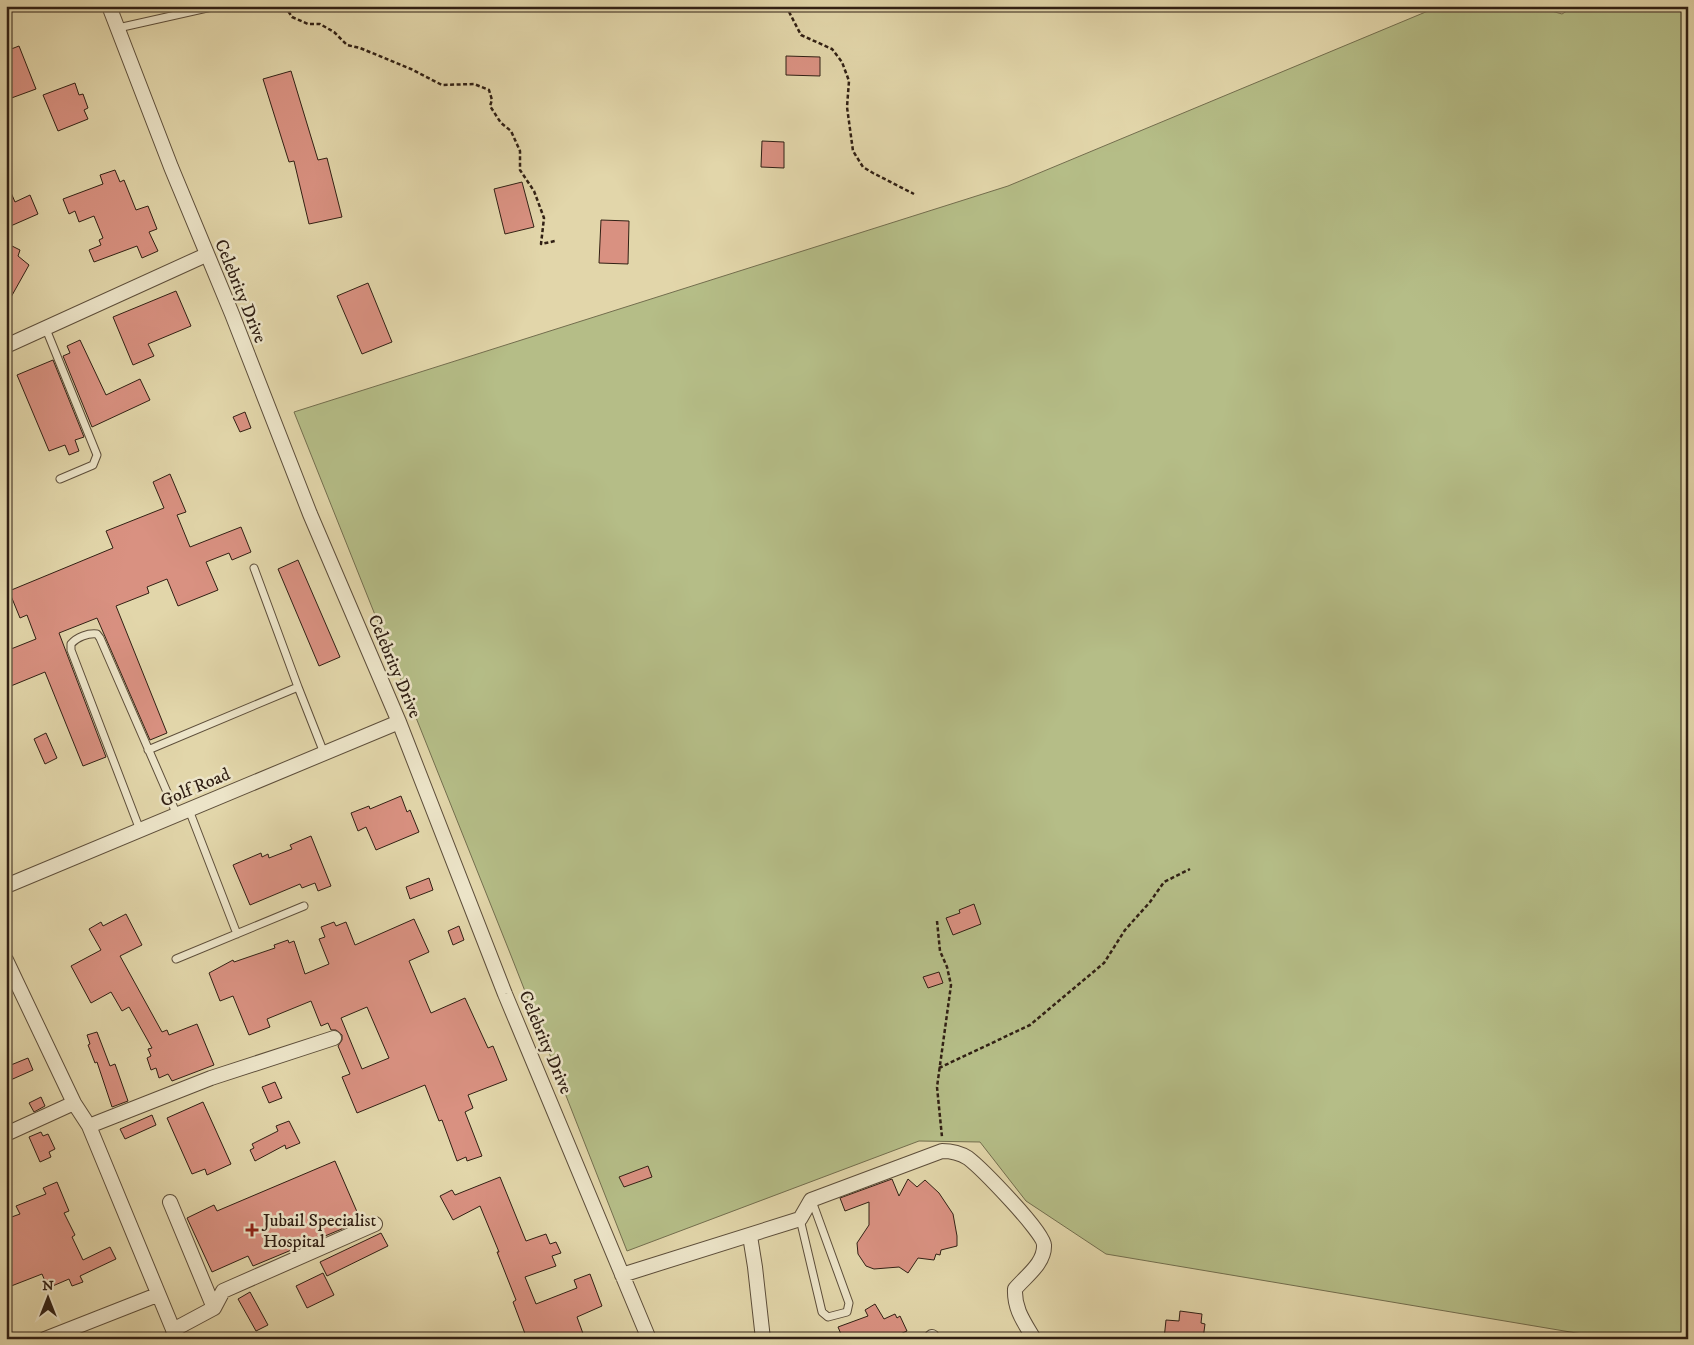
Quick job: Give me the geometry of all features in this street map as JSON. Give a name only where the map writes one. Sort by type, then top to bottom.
[{"type":"street","name":"Celebrity Drive","points":[[109,6],[170,167],[235,323],[310,514],[399,722],[505,994],[649,1339]]},
{"type":"street","points":[[6,346],[206,254]]},
{"type":"street","name":"Golf Road","points":[[6,886],[399,722]]},
{"type":"street","points":[[6,960],[74,1103],[89,1126],[157,1295],[175,1334],[214,1308],[223,1291],[375,1224]]},
{"type":"street","points":[[89,1126],[211,1078],[334,1038]]},
{"type":"street","points":[[6,1134],[74,1103]]},
{"type":"street","points":[[622,1275],[800,1219],[812,1200],[942,1151],[955,1152],[968,1158],[1022,1211],[1044,1242],[1044,1256],[1015,1289],[1014,1301],[1034,1339]]},
{"type":"street","points":[[170,1202],[214,1308]]},
{"type":"street","points":[[750,1236],[756,1267],[763,1339]]},
{"type":"street","points":[[45,1339],[157,1295]]},
{"type":"lane","points":[[118,28],[216,6]]},
{"type":"lane","points":[[46,329],[97,455],[93,465],[60,479]]},
{"type":"lane","points":[[254,568],[324,753]]},
{"type":"lane","points":[[140,830],[71,650],[71,644],[75,639],[91,634],[97,634],[100,638],[148,750],[183,812],[237,934]]},
{"type":"lane","points":[[148,750],[298,687]]},
{"type":"lane","points":[[176,959],[304,906]]},
{"type":"lane","points":[[800,1219],[822,1312],[828,1317],[847,1312],[849,1303],[812,1200]]},
{"type":"path","points":[[285,6],[292,17],[308,24],[320,24],[334,32],[347,45],[360,48],[411,69],[442,85],[474,84],[489,90],[492,100],[490,106],[501,124],[511,131],[520,151],[520,170],[534,191],[544,218],[542,244],[555,241]]},
{"type":"path","points":[[786,6],[801,35],[832,49],[842,62],[849,82],[847,107],[853,150],[863,167],[873,174],[914,194]]},
{"type":"path","points":[[939,1068],[1030,1025],[1104,963],[1125,930],[1150,902],[1164,882],[1190,869]]},
{"type":"path","points":[[937,921],[940,951],[951,985],[937,1087],[942,1151]]},
{"type":"green space","points":[[1440,6],[1534,6],[1562,14],[1575,6],[1688,6],[1688,1337],[1612,1339],[1106,1254],[1026,1201],[980,1142],[919,1141],[627,1251],[294,412],[1008,186]]},
{"type":"building","points":[[19,46],[36,89],[6,100],[6,51]]},
{"type":"building","points":[[786,56],[820,57],[820,76],[786,75]]},
{"type":"building","points":[[291,71],[318,160],[327,158],[342,217],[309,224],[294,161],[289,162],[263,79]]},
{"type":"building","points":[[75,83],[79,95],[83,94],[88,108],[84,110],[88,119],[58,131],[43,95]]},
{"type":"building","points":[[762,141],[784,142],[784,168],[761,167]]},
{"type":"building","points":[[115,170],[120,182],[124,180],[136,210],[148,206],[157,229],[149,232],[158,251],[142,258],[137,246],[94,262],[89,250],[101,245],[99,240],[103,238],[94,216],[79,222],[75,211],[69,214],[63,199],[103,184],[100,175]]},
{"type":"building","points":[[6,181],[15,202],[30,195],[38,214],[6,228]]},
{"type":"building","points":[[522,182],[534,227],[505,234],[494,189]]},
{"type":"building","points":[[601,220],[629,221],[628,264],[599,263]]},
{"type":"building","points":[[6,243],[20,250],[18,256],[29,265],[6,306]]},
{"type":"building","points":[[368,283],[392,342],[362,354],[337,296]]},
{"type":"building","points":[[176,291],[191,326],[148,344],[154,356],[133,365],[113,317]]},
{"type":"building","points":[[80,340],[106,395],[140,379],[150,400],[92,427],[63,356],[70,353],[67,346]]},
{"type":"building","points":[[53,360],[84,437],[75,440],[79,451],[69,455],[65,445],[49,451],[17,375]]},
{"type":"building","points":[[245,412],[251,428],[240,432],[233,417]]},
{"type":"building","points":[[170,474],[186,512],[177,515],[190,547],[241,527],[251,552],[232,560],[229,553],[206,562],[218,590],[178,606],[167,579],[147,587],[149,593],[116,606],[167,733],[150,740],[97,618],[59,633],[106,757],[83,766],[45,672],[6,688],[6,651],[36,639],[27,615],[20,618],[9,591],[113,548],[106,531],[164,508],[153,482]]},
{"type":"building","points":[[298,560],[340,657],[319,666],[278,569]]},
{"type":"building","points":[[46,733],[57,758],[45,764],[34,739]]},
{"type":"building","points":[[401,796],[407,812],[410,810],[419,832],[376,850],[366,827],[358,831],[351,813],[369,806],[370,809]]},
{"type":"building","points":[[311,836],[331,886],[318,891],[315,883],[302,888],[300,884],[250,905],[233,865],[261,853],[262,857],[268,854],[269,858],[292,849],[290,845]]},
{"type":"building","points":[[429,878],[433,890],[410,899],[406,887]]},
{"type":"building","points":[[974,904],[981,924],[953,935],[946,918],[960,913],[959,910]]},
{"type":"building","points":[[126,914],[142,945],[120,956],[162,1032],[167,1030],[169,1035],[197,1024],[214,1065],[172,1081],[168,1074],[159,1078],[156,1068],[151,1070],[147,1058],[151,1056],[148,1049],[152,1048],[129,1007],[122,1011],[111,992],[91,1003],[71,966],[101,950],[89,929],[101,922],[103,926]]},
{"type":"building","points":[[414,919],[429,952],[409,961],[431,1013],[465,998],[488,1048],[493,1046],[507,1080],[468,1095],[473,1108],[465,1112],[482,1156],[467,1161],[466,1157],[457,1161],[442,1120],[439,1121],[425,1085],[357,1113],[342,1077],[350,1074],[338,1046],[342,1040],[342,1035],[336,1030],[331,1030],[328,1023],[321,1026],[311,1001],[267,1019],[270,1027],[249,1035],[233,996],[220,1001],[209,973],[233,960],[234,962],[275,948],[274,945],[288,940],[289,943],[294,941],[305,974],[329,964],[319,939],[325,937],[321,927],[334,922],[336,926],[346,922],[355,945]],"holes":[[[367,1007],[389,1058],[362,1069],[341,1018]]]},
{"type":"building","points":[[459,926],[464,940],[453,945],[448,931]]},
{"type":"building","points":[[939,972],[943,983],[928,988],[923,977]]},
{"type":"building","points":[[97,1032],[110,1066],[115,1064],[128,1101],[112,1107],[97,1062],[95,1063],[88,1045],[90,1044],[87,1035]]},
{"type":"building","points":[[28,1058],[33,1070],[6,1082],[6,1067]]},
{"type":"building","points":[[275,1082],[282,1098],[269,1103],[262,1087]]},
{"type":"building","points":[[41,1097],[45,1106],[34,1112],[29,1103]]},
{"type":"building","points":[[203,1102],[231,1164],[207,1175],[205,1169],[192,1174],[167,1118]]},
{"type":"building","points":[[152,1115],[156,1125],[125,1139],[120,1129]]},
{"type":"building","points":[[289,1121],[300,1143],[286,1149],[285,1145],[255,1161],[250,1150],[254,1148],[252,1144],[278,1131],[276,1126]]},
{"type":"building","points":[[41,1132],[43,1136],[48,1134],[55,1149],[49,1152],[51,1157],[40,1162],[29,1137]]},
{"type":"building","points":[[335,1161],[361,1221],[253,1266],[248,1256],[212,1272],[187,1218],[214,1205],[217,1211]]},
{"type":"building","points":[[648,1166],[652,1177],[624,1187],[619,1177]]},
{"type":"building","points":[[500,1177],[526,1241],[546,1234],[550,1244],[556,1242],[561,1253],[552,1256],[556,1266],[525,1277],[536,1304],[577,1288],[574,1280],[590,1274],[602,1306],[577,1317],[585,1339],[527,1339],[513,1302],[516,1300],[480,1206],[453,1220],[440,1196],[452,1190],[455,1195]]},
{"type":"building","points":[[892,1179],[899,1196],[908,1179],[917,1187],[925,1180],[939,1193],[953,1214],[957,1236],[957,1246],[941,1250],[940,1255],[936,1254],[934,1260],[918,1258],[908,1273],[899,1267],[874,1269],[866,1266],[858,1254],[857,1243],[869,1225],[869,1202],[845,1211],[840,1198]]},
{"type":"building","points":[[57,1182],[69,1211],[64,1213],[75,1235],[72,1237],[83,1260],[110,1247],[116,1259],[80,1276],[83,1282],[72,1286],[69,1279],[48,1288],[42,1274],[6,1288],[6,1219],[20,1214],[16,1206],[46,1194],[43,1188]]},
{"type":"building","points":[[381,1233],[388,1246],[327,1276],[320,1262]]},
{"type":"building","points":[[323,1273],[334,1295],[307,1308],[296,1286]]},
{"type":"building","points":[[250,1292],[268,1325],[256,1331],[238,1299]]},
{"type":"building","points":[[875,1304],[884,1319],[895,1314],[897,1318],[900,1316],[907,1331],[889,1339],[843,1339],[838,1327],[868,1316],[865,1310]]},
{"type":"building","points":[[1180,1311],[1202,1314],[1201,1323],[1205,1324],[1203,1339],[1164,1339],[1166,1320],[1179,1321]]},
{"type":"place","name":"Jubail Specialist Hospital","points":[[252,1230]]}]
